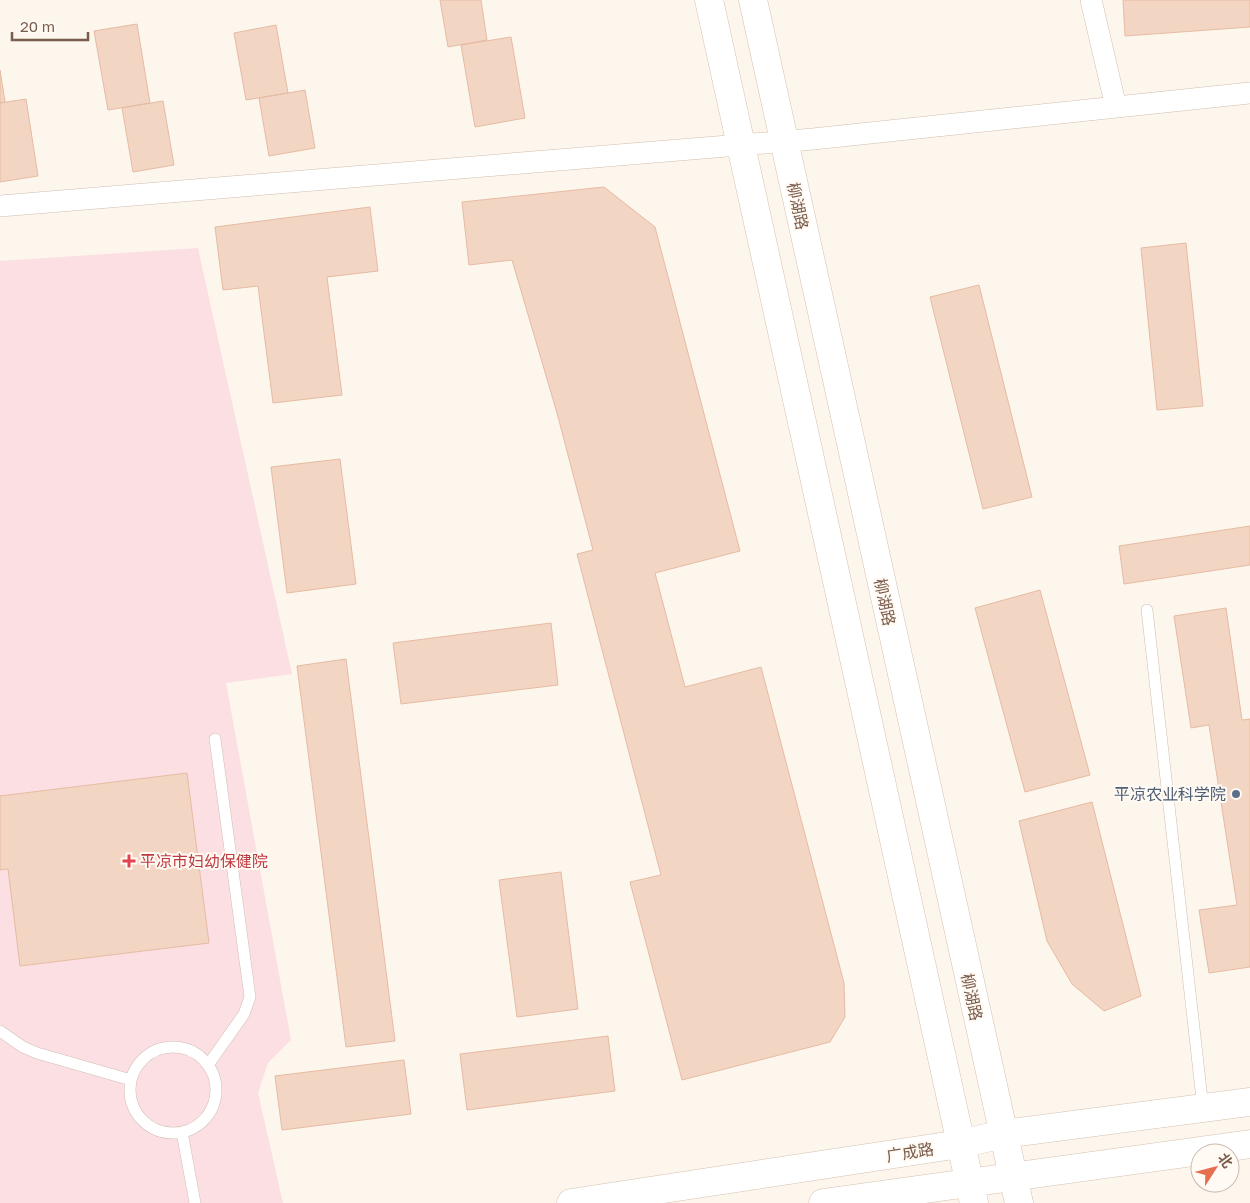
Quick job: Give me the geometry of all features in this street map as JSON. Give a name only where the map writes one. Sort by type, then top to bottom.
[{"type":"main road","points":[[709,0],[971,1192]]},
{"type":"main road","name":"柳湖路","points":[[752,0],[1018,1203]]},
{"type":"main road","name":"广成路","points":[[571,1203],[960,1144],[1002,1134],[1250,1102]]},
{"type":"main road","points":[[823,1203],[971,1192],[1012,1177],[1250,1144]]},
{"type":"street","points":[[1091,0],[1116,107]]},
{"type":"street","points":[[0,206],[740,145],[1250,93]]},
{"type":"lane","points":[[1147,610],[1203,1108]]},
{"type":"lane","points":[[208,1064],[244,1014],[250,997],[215,739]]},
{"type":"lane","points":[[0,1031],[23,1047],[37,1053],[131,1080]]},
{"type":"lane","points":[[165,1047],[177,1047],[189,1050],[200,1056],[208,1064],[214,1076],[216,1100],[204,1121],[182,1132],[170,1133],[158,1130],[147,1124],[138,1115],[132,1104],[131,1080],[136,1068],[143,1059],[165,1047]]},
{"type":"lane","points":[[182,1132],[195,1203]]},
{"type":"shaded area","name":"平凉市妇幼保健院","points":[[198,248],[292,674],[226,683],[291,1040],[268,1063],[258,1093],[283,1203],[0,1203],[0,261]]},
{"type":"building","points":[[440,0],[481,0],[487,40],[448,47]]},
{"type":"building","points":[[1123,0],[1250,0],[1250,27],[1125,36]]},
{"type":"building","points":[[137,24],[150,103],[108,110],[94,31]]},
{"type":"building","points":[[276,25],[288,93],[246,100],[234,33]]},
{"type":"building","points":[[511,37],[525,118],[475,127],[461,45]]},
{"type":"building","points":[[0,70],[5,102],[0,103]]},
{"type":"building","points":[[305,90],[315,148],[269,156],[259,98]]},
{"type":"building","points":[[26,99],[38,176],[0,182],[0,103]]},
{"type":"building","points":[[163,101],[174,165],[133,172],[122,108]]},
{"type":"building","points":[[604,187],[655,227],[740,551],[655,573],[685,687],[761,667],[844,983],[845,1017],[830,1042],[682,1080],[630,882],[661,875],[577,554],[593,550],[557,413],[512,260],[469,265],[462,202]]},
{"type":"building","points":[[370,207],[378,271],[327,277],[342,395],[273,403],[258,286],[223,290],[215,227]]},
{"type":"building","points":[[1186,243],[1203,406],[1157,410],[1141,248]]},
{"type":"building","points":[[979,285],[1032,497],[983,509],[930,297]]},
{"type":"building","points":[[340,459],[356,584],[287,593],[271,467]]},
{"type":"building","points":[[1250,526],[1250,565],[1124,584],[1119,546]]},
{"type":"building","points":[[1040,590],[1090,775],[1025,792],[975,608]]},
{"type":"building","points":[[1226,608],[1242,720],[1250,719],[1250,967],[1209,973],[1199,910],[1237,905],[1209,725],[1191,728],[1174,616]]},
{"type":"building","points":[[551,623],[558,685],[401,704],[393,643]]},
{"type":"building","points":[[346,659],[395,1041],[346,1047],[297,666]]},
{"type":"building","points":[[187,773],[209,943],[20,966],[8,869],[0,870],[0,796]]},
{"type":"building","points":[[1092,802],[1141,996],[1104,1011],[1072,984],[1047,941],[1019,821]]},
{"type":"building","points":[[561,872],[578,1009],[517,1017],[499,880]]},
{"type":"building","points":[[608,1036],[615,1091],[467,1110],[460,1054]]},
{"type":"building","points":[[404,1060],[411,1114],[282,1130],[275,1076]]},
{"type":"place","name":"平凉农业科学院","points":[[1236,794]]},
{"type":"place","name":"平凉市妇幼保健院","points":[[129,861]]}]
